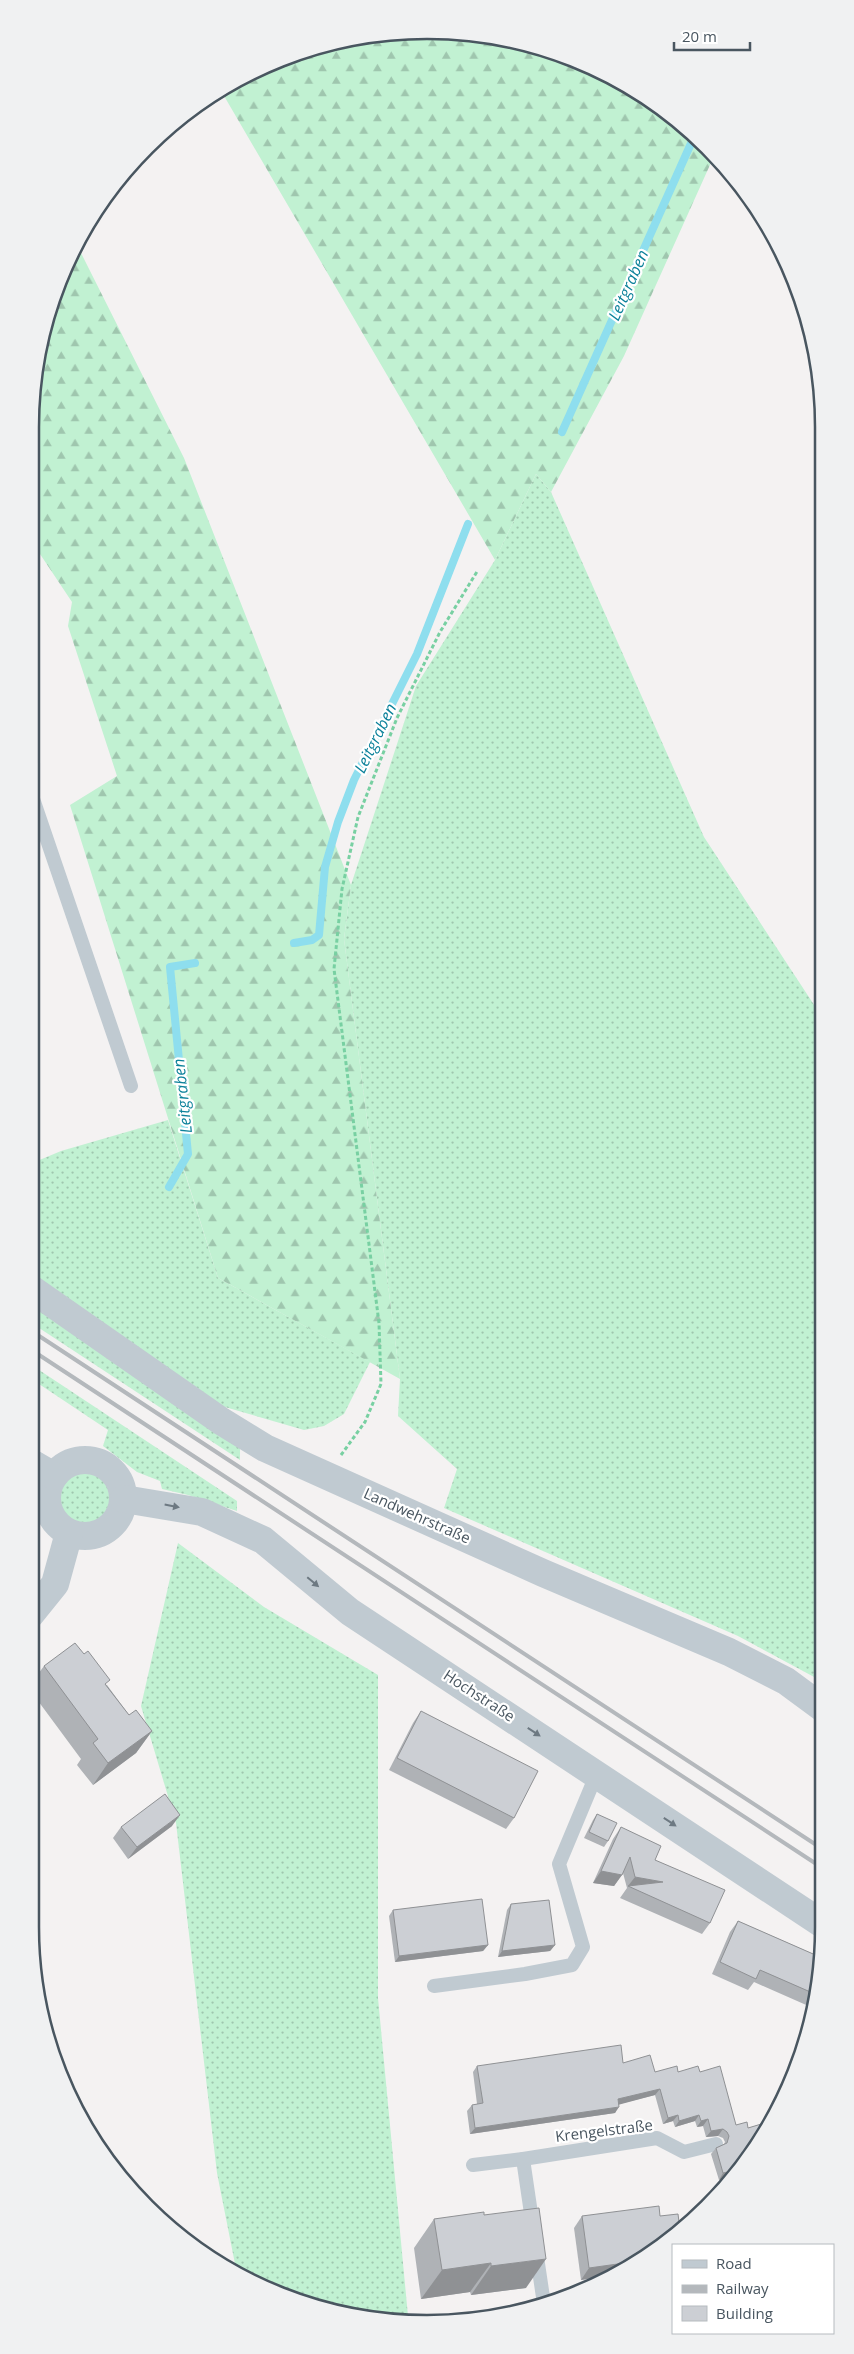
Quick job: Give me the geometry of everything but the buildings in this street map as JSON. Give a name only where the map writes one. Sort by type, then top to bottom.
[{"type":"street","name":"Landwehrstraße","points":[[39,1294],[221,1421],[265,1448],[729,1652],[786,1682],[815,1703]]},
{"type":"street","points":[[86,1459],[101,1462],[114,1471],[122,1484],[124,1499],[121,1513],[112,1526],[99,1534],[84,1536],[69,1533],[57,1524],[49,1511],[46,1496],[50,1481],[58,1469],[71,1461],[86,1459]]},
{"type":"street","points":[[39,1467],[54,1476]]},
{"type":"street","name":"Hochstraße","points":[[124,1499],[202,1512],[263,1540],[350,1612],[597,1773],[815,1919]]},
{"type":"street","points":[[39,1604],[55,1584],[69,1533]]},
{"type":"lane","points":[[39,816],[131,1086]]},
{"type":"lane","points":[[434,1986],[526,1974],[572,1965],[583,1947],[558,1864],[597,1773]]},
{"type":"lane","name":"Krengelstraße","points":[[473,2165],[657,2138],[684,2152],[716,2144]]},
{"type":"lane","points":[[523,2159],[543,2298]]},
{"type":"path","points":[[326,1475],[365,1422],[381,1384],[379,1323],[334,969],[342,889],[358,817],[397,718],[440,632],[478,570]]},
{"type":"green space","points":[[427,39],[478,42],[503,46],[552,59],[576,68],[621,91],[663,119],[702,152],[711,162],[624,356],[551,492],[536,474],[495,560],[224,96],[278,68],[327,52],[376,42]]},
{"type":"green space","points":[[81,252],[184,458],[351,885],[344,939],[400,1379],[218,1278],[70,805],[117,776],[68,626],[72,602],[39,552],[39,427],[42,376],[46,351],[59,302]]},
{"type":"green space","points":[[536,474],[551,492],[704,837],[815,1006],[815,1440],[810,1431],[815,1441],[815,1677],[738,1636],[444,1508],[457,1469],[398,1416],[400,1379],[344,939],[351,885],[416,686],[495,560]]},
{"type":"green space","points":[[168,1120],[218,1278],[370,1362],[344,1414],[324,1426],[304,1430],[218,1405],[39,1285],[39,1160],[61,1151]]},
{"type":"green space","points":[[39,1308],[240,1443],[240,1460],[39,1328]]},
{"type":"green space","points":[[39,1370],[237,1501],[237,1511],[188,1495],[162,1489],[160,1481],[137,1472],[103,1446],[108,1430],[39,1384]]},
{"type":"green space","points":[[78,1470],[90,1470],[100,1474],[108,1482],[112,1498],[108,1514],[100,1522],[90,1526],[78,1526],[68,1522],[60,1514],[56,1504],[56,1492],[60,1482],[68,1474]]},
{"type":"green space","points":[[178,1543],[264,1607],[378,1675],[378,1998],[408,2314],[351,2308],[302,2295],[278,2286],[235,2264],[217,2173],[176,1823],[141,1706]]},
{"type":"waterway","name":"Leitgraben","points":[[562,432],[691,143]]},
{"type":"waterway","name":"Leitgraben","points":[[294,943],[312,940],[319,935],[325,867],[338,822],[354,780],[417,654],[468,524]]},
{"type":"waterway","name":"Leitgraben","points":[[169,1187],[188,1154],[170,967],[195,963]]},
{"type":"railway","points":[[39,1336],[815,1844]]},
{"type":"railway","points":[[39,1355],[815,1863]]}]
